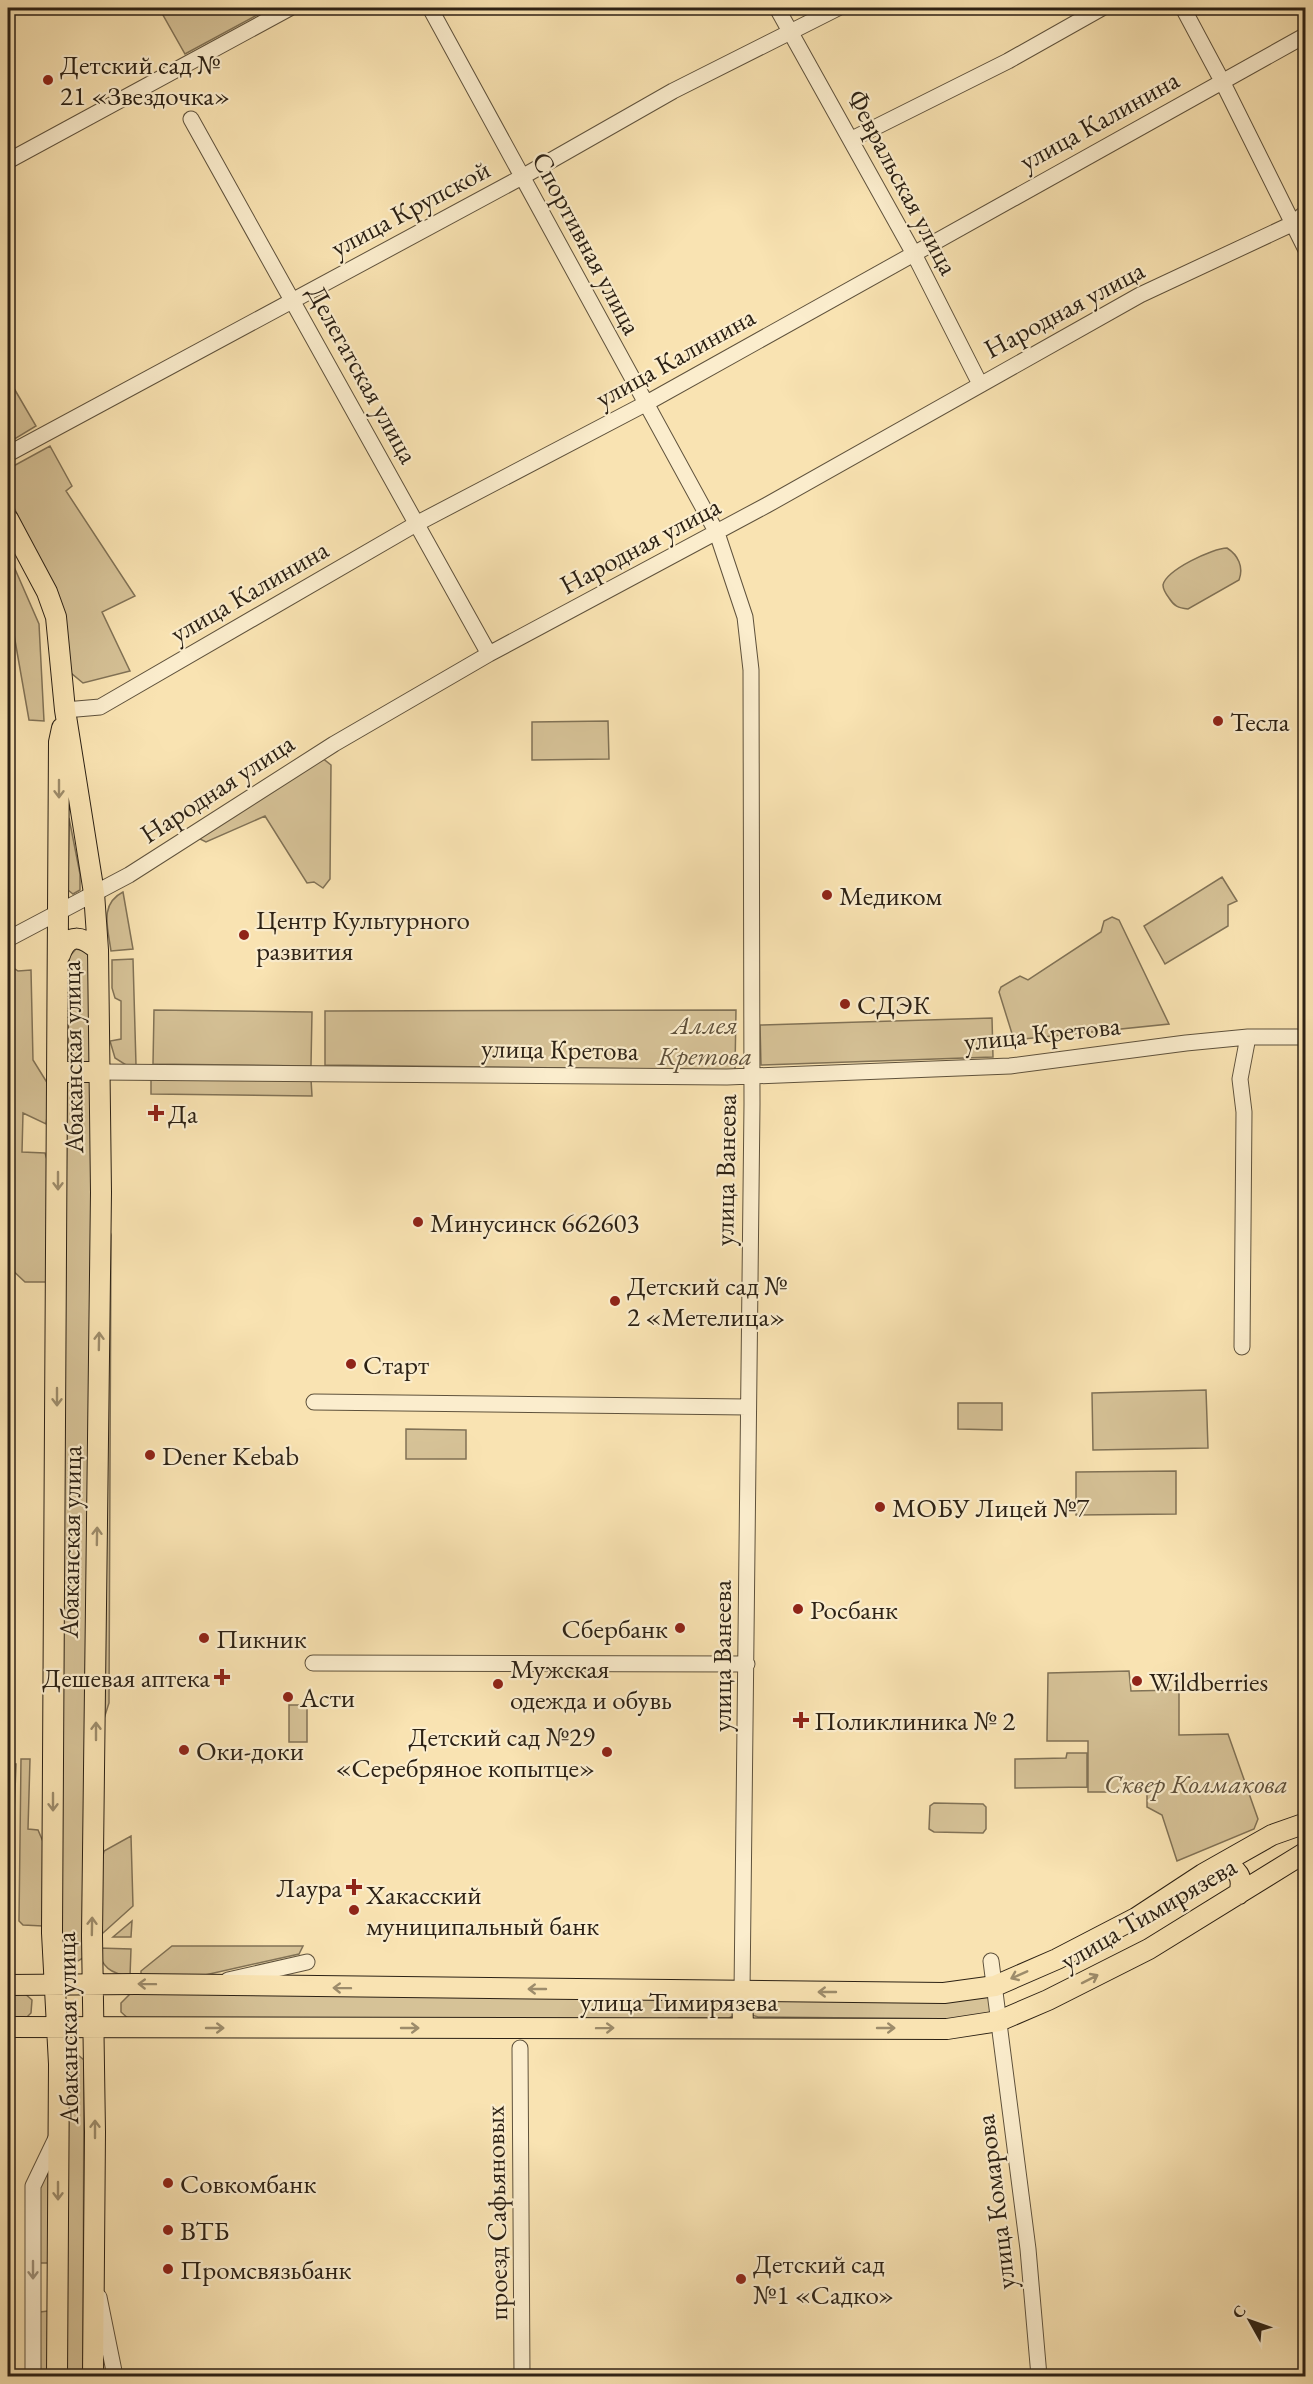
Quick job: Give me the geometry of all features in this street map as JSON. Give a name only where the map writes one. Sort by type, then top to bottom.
[{"type":"main road","name":"Абаканская улица","points":[[8,519],[47,592],[56,617],[65,710],[94,893],[98,950],[101,1192],[93,1985],[93,2376]]},
{"type":"main road","name":"Абаканская улица","points":[[57,2376],[59,2133],[52,1933],[60,955],[59,742],[65,710]]},
{"type":"main road","points":[[60,955],[66,942],[77,937],[84,938],[98,950]]},
{"type":"main road","points":[[58,1072],[99,1072]]},
{"type":"main road","name":"улица Тимирязева","points":[[8,1985],[944,1993],[995,1986],[1057,1959],[1136,1918],[1221,1864],[1272,1835],[1305,1823]]},
{"type":"main road","name":"улица Тимирязева","points":[[8,2027],[947,2029],[999,2021],[1048,2000],[1149,1949],[1305,1852]]},
{"type":"main road","points":[[1221,1864],[1233,1867],[1239,1874],[1242,1883],[1239,1894]]},
{"type":"main road","points":[[742,1992],[743,2027]]},
{"type":"street","points":[[8,162],[290,8]]},
{"type":"street","name":"Спортивная улица","points":[[430,8],[717,533]]},
{"type":"street","name":"Февральская улица","points":[[777,8],[852,139],[980,384]]},
{"type":"street","name":"улица Крупской","points":[[8,454],[522,177],[673,91],[838,8]]},
{"type":"street","points":[[852,139],[1008,61],[1102,8]]},
{"type":"street","points":[[1182,8],[1222,81],[1294,223],[1305,250]]},
{"type":"street","name":"улица Калинина","points":[[65,710],[100,707],[416,524],[645,404],[1305,35]]},
{"type":"street","name":"Делегатская улица","points":[[191,118],[489,654]]},
{"type":"street","name":"Народная улица","points":[[8,939],[129,876],[334,744],[489,654],[717,533],[1140,295],[1294,223],[1305,212]]},
{"type":"street","name":"улица Ванеева","points":[[717,533],[745,617],[751,670],[747,1664],[742,1992]]},
{"type":"street","points":[[1242,1347],[1244,1113],[1240,1079],[1248,1037]]},
{"type":"street","name":"улица Кретова","points":[[99,1072],[727,1077],[751,1074],[1010,1066],[1248,1037],[1305,1037]]},
{"type":"street","points":[[314,1402],[747,1407]]},
{"type":"street","points":[[313,1663],[747,1664]]},
{"type":"street","name":"улица Комарова","points":[[991,1961],[1028,2249],[1039,2376]]},
{"type":"street","points":[[203,1986],[307,1962]]},
{"type":"street","name":"проезд Сафьяновых","points":[[520,2048],[522,2376]]},
{"type":"street","points":[[33,2376],[33,2186],[59,2133]]},
{"type":"street","points":[[94,2274],[115,2376]]},
{"type":"green space","points":[[159,8],[270,8],[185,54]]},
{"type":"green space","points":[[8,378],[36,426],[8,443]]},
{"type":"green space","points":[[50,446],[72,486],[66,491],[135,596],[102,612],[130,671],[83,683],[71,673],[62,609],[8,495],[8,469]]},
{"type":"green space","points":[[1227,548],[1239,562],[1241,570],[1239,580],[1188,609],[1173,603],[1164,589],[1166,579],[1191,561]]},
{"type":"green space","points":[[8,553],[39,624],[44,721],[29,720],[13,629],[8,630]]},
{"type":"green space","points":[[608,721],[609,759],[532,760],[532,722]]},
{"type":"green space","points":[[321,757],[331,765],[330,879],[323,888],[314,882],[307,883],[265,816],[206,842],[200,839],[199,836]]},
{"type":"green space","points":[[69,818],[80,874],[80,890],[73,894],[68,890]]},
{"type":"green space","points":[[1222,877],[1237,901],[1228,905],[1228,926],[1165,964],[1144,926]]},
{"type":"green space","points":[[123,892],[133,949],[111,951],[107,925],[108,910],[115,897]]},
{"type":"green space","points":[[1112,917],[1119,920],[1169,1024],[1014,1040],[999,992],[1001,987],[1020,976],[1028,980],[1101,932],[1104,921]]},
{"type":"green space","points":[[76,949],[89,952],[93,1059],[88,1065],[74,1065],[68,1059],[69,957]]},
{"type":"green space","points":[[133,959],[136,1065],[126,1065],[115,1058],[110,1041],[121,1039],[121,1001],[115,998],[112,988],[112,960]]},
{"type":"green space","points":[[8,964],[18,971],[31,970],[33,1060],[51,1089],[46,1124],[23,1113],[22,1152],[45,1153],[51,1173],[47,1282],[25,1282],[8,1266]]},
{"type":"green space","points":[[154,1010],[312,1012],[311,1066],[153,1064]]},
{"type":"green space","name":"Аллея Кретова","points":[[736,1010],[735,1070],[325,1065],[325,1011]]},
{"type":"green space","points":[[992,1018],[993,1057],[761,1065],[760,1025]]},
{"type":"green space","points":[[151,1077],[311,1079],[312,1096],[151,1094]]},
{"type":"green space","points":[[72,1078],[93,1082],[83,1958],[78,1961],[63,1952],[60,1925],[67,1082]]},
{"type":"green space","points":[[106,1216],[111,1235],[109,1703],[101,1728]]},
{"type":"green space","points":[[1206,1390],[1208,1448],[1093,1450],[1092,1393]]},
{"type":"green space","points":[[958,1403],[1002,1403],[1002,1430],[958,1429]]},
{"type":"green space","points":[[406,1429],[466,1430],[466,1459],[406,1459]]},
{"type":"green space","points":[[1176,1471],[1176,1514],[1076,1515],[1076,1472]]},
{"type":"green space","name":"Сквер Колмакова","points":[[1129,1671],[1131,1691],[1179,1690],[1179,1735],[1228,1734],[1258,1819],[1254,1829],[1177,1861],[1162,1815],[1147,1807],[1147,1792],[1088,1792],[1088,1741],[1047,1741],[1048,1673]]},
{"type":"green space","points":[[289,1705],[307,1705],[307,1742],[289,1742]]},
{"type":"green space","points":[[1067,1753],[1087,1753],[1087,1787],[1015,1788],[1015,1759],[1066,1758]]},
{"type":"green space","points":[[21,1759],[30,1759],[28,1829],[38,1830],[44,1844],[43,1926],[23,1925],[19,1921]]},
{"type":"green space","points":[[8,1764],[16,1764],[10,1923],[8,1923]]},
{"type":"green space","points":[[934,1803],[983,1804],[986,1807],[986,1829],[983,1833],[934,1832],[929,1829],[930,1806]]},
{"type":"green space","points":[[131,1836],[133,1906],[103,1933],[99,1932],[100,1869],[104,1851]]},
{"type":"green space","points":[[132,1921],[131,1937],[113,1937]]},
{"type":"green space","points":[[172,1946],[303,1946],[299,1954],[205,1975],[141,1975],[141,1971]]},
{"type":"green space","points":[[98,1948],[131,1949],[130,1976],[112,1971],[104,1965]]},
{"type":"green space","points":[[8,1990],[22,1991],[32,2000],[31,2013],[25,2019],[8,2019]]},
{"type":"green space","points":[[131,1993],[730,1998],[735,2001],[735,2015],[729,2018],[680,2018],[667,2021],[131,2021],[121,2012],[121,2003]]},
{"type":"green space","points":[[985,1994],[992,1999],[994,2006],[990,2014],[959,2019],[758,2017],[752,2015],[751,2004],[755,2000]]},
{"type":"green space","points":[[71,2054],[78,2055],[84,2060],[83,2376],[64,2376],[65,2059]]},
{"type":"green space","points":[[53,2153],[54,2241],[48,2263],[40,2263],[39,2189]]},
{"type":"green space","points":[[48,2311],[53,2376],[39,2376],[40,2312]]},
{"type":"place","name":"Детский сад № 21 «Звездочка»","points":[[48,80]]},
{"type":"place","name":"Тесла","points":[[1218,721]]},
{"type":"place","name":"Медиком","points":[[827,895]]},
{"type":"place","name":"Центр Культурного развития","points":[[244,935]]},
{"type":"place","name":"СДЭК","points":[[845,1004]]},
{"type":"place","name":"Да","points":[[156,1113]]},
{"type":"place","name":"Минусинск 662603","points":[[418,1222]]},
{"type":"place","name":"Детский сад № 2 «Метелица»","points":[[615,1301]]},
{"type":"place","name":"Старт","points":[[351,1364]]},
{"type":"place","name":"Dener Kebab","points":[[150,1455]]},
{"type":"place","name":"МОБУ Лицей №7","points":[[880,1507]]},
{"type":"place","name":"Росбанк","points":[[798,1609]]},
{"type":"place","name":"Сбербанк","points":[[680,1628]]},
{"type":"place","name":"Пикник","points":[[204,1638]]},
{"type":"place","name":"Дешевая аптека","points":[[222,1677]]},
{"type":"place","name":"Wildberries","points":[[1137,1681]]},
{"type":"place","name":"Мужская одежда и обувь","points":[[498,1684]]},
{"type":"place","name":"Асти","points":[[288,1697]]},
{"type":"place","name":"Поликлиника № 2","points":[[801,1720]]},
{"type":"place","name":"Оки-доки","points":[[184,1750]]},
{"type":"place","name":"Детский сад №29 «Серебряное копытце»","points":[[607,1752]]},
{"type":"place","name":"Лаура","points":[[354,1887]]},
{"type":"place","name":"Хакасский муниципальный банк","points":[[354,1910]]},
{"type":"place","name":"Совкомбанк","points":[[168,2183]]},
{"type":"place","name":"ВТБ","points":[[168,2230]]},
{"type":"place","name":"Промсвязьбанк","points":[[168,2269]]},
{"type":"place","name":"Детский сад №1 «Cадко»","points":[[741,2279]]}]
